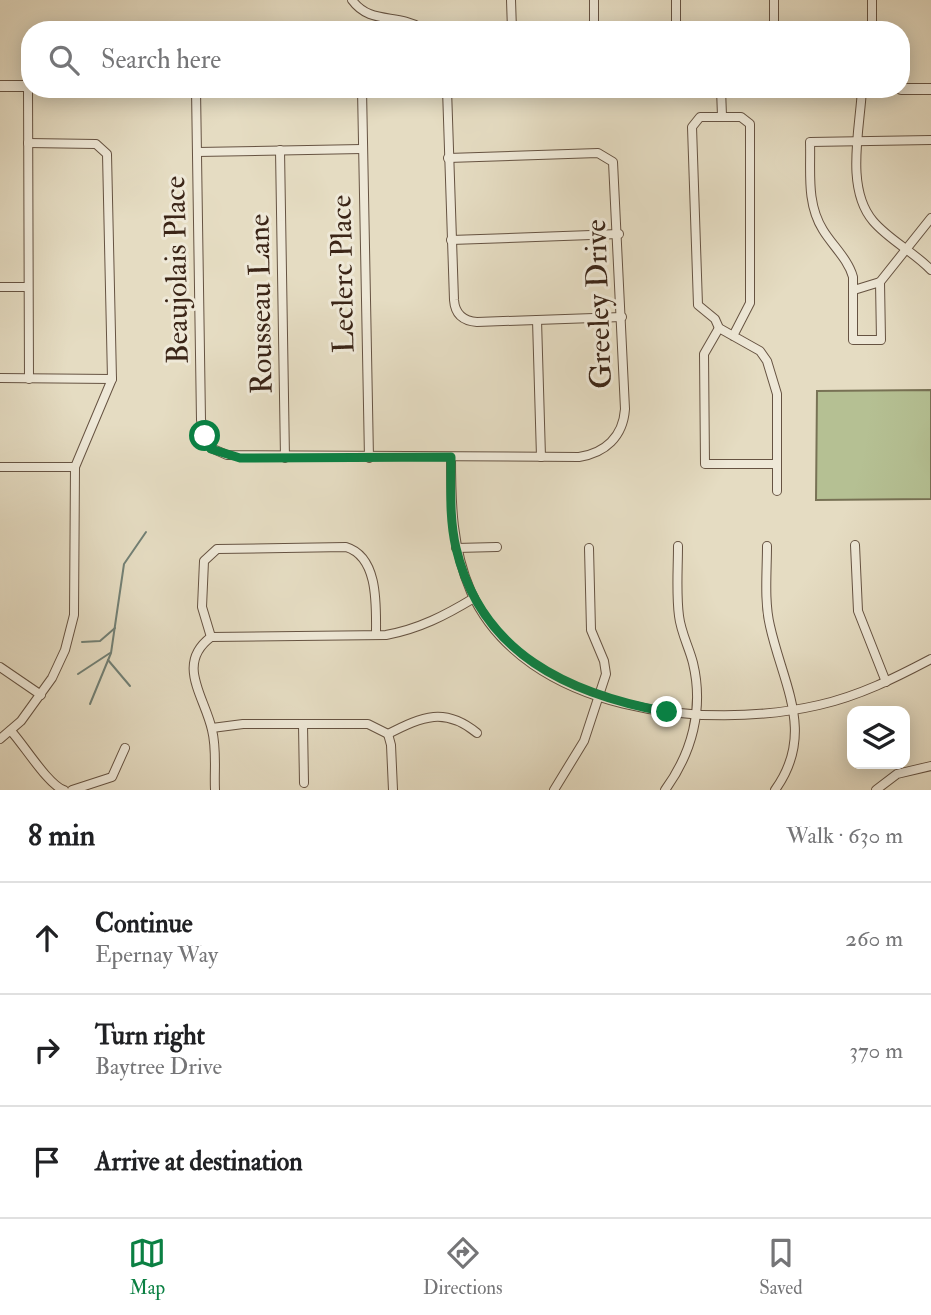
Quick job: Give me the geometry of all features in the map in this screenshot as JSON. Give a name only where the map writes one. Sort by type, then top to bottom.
[{"type":"street","points":[[352,0],[370,17],[410,21]]},
{"type":"street","points":[[511,0],[512,21]]},
{"type":"street","points":[[594,0],[594,21]]},
{"type":"street","points":[[676,0],[676,21]]},
{"type":"street","points":[[774,0],[774,21]]},
{"type":"street","points":[[872,0],[872,21]]},
{"type":"street","points":[[0,86],[21,86]]},
{"type":"street","points":[[910,89],[931,89]]},
{"type":"street","points":[[29,98],[29,379]]},
{"type":"street","name":"Beaujolais Place","points":[[196,98],[201,420],[211,449],[240,458],[285,458]]},
{"type":"street","name":"Leclerc Place","points":[[362,98],[369,458]]},
{"type":"street","points":[[447,98],[454,306],[466,320],[477,322],[621,317]]},
{"type":"street","points":[[721,98],[722,116]]},
{"type":"street","points":[[861,98],[858,182],[864,209],[874,223],[931,270]]},
{"type":"street","points":[[733,337],[750,303],[751,131],[745,117],[700,117],[692,127],[698,305],[715,319],[719,327],[733,337],[760,351],[767,361],[777,394],[777,491]]},
{"type":"street","points":[[880,282],[881,340],[853,340],[854,290],[851,268],[821,228],[811,200],[810,142],[931,140]]},
{"type":"street","points":[[0,739],[12,731],[41,695],[65,650],[74,615],[75,467],[111,379],[107,154],[96,144],[27,143]]},
{"type":"street","points":[[197,152],[362,149]]},
{"type":"street","name":"Rousseau Lane","points":[[280,150],[285,458]]},
{"type":"street","name":"Greeley Drive","points":[[449,158],[598,153],[608,157],[616,169],[624,417],[618,435],[608,446],[589,456],[541,457]]},
{"type":"street","points":[[854,290],[880,282],[931,218]]},
{"type":"street","points":[[451,240],[618,234]]},
{"type":"street","points":[[0,287],[27,287]]},
{"type":"street","points":[[285,458],[541,457],[537,320]]},
{"type":"street","points":[[719,327],[704,354],[705,464],[777,464]]},
{"type":"street","points":[[0,378],[111,379]]},
{"type":"street","points":[[451,457],[450,504],[456,548],[474,598],[499,632],[530,661],[556,678],[627,704],[726,717],[821,705],[886,682],[931,659]]},
{"type":"street","points":[[0,467],[75,467]]},
{"type":"street","points":[[767,545],[769,624],[787,678],[796,742],[794,757],[775,790]]},
{"type":"street","points":[[855,545],[858,611],[886,682]]},
{"type":"street","points":[[665,790],[687,757],[695,715],[694,668],[680,618],[678,546]]},
{"type":"street","points":[[211,637],[202,607],[203,570],[209,554],[225,548],[247,547],[346,547],[357,550],[368,566],[375,597],[376,635]]},
{"type":"street","points":[[456,548],[497,547]]},
{"type":"street","points":[[554,790],[584,741],[606,667],[591,630],[589,548]]},
{"type":"street","points":[[215,790],[212,728],[193,673],[195,655],[211,637],[376,635],[409,631],[474,598]]},
{"type":"street","points":[[0,667],[41,695]]},
{"type":"street","points":[[388,734],[412,722],[449,716],[456,717],[477,733]]},
{"type":"street","points":[[212,728],[243,724],[368,724],[388,734]]},
{"type":"street","points":[[303,724],[304,783]]},
{"type":"street","points":[[12,731],[49,781],[64,790]]},
{"type":"street","points":[[388,734],[393,790]]},
{"type":"street","points":[[72,790],[112,777],[125,748]]},
{"type":"street","points":[[876,790],[897,774],[931,766]]},
{"type":"green space","points":[[931,390],[931,499],[816,500],[817,391]]},
{"type":"waterway","points":[[90,704],[111,653],[124,564],[146,532]]},
{"type":"waterway","points":[[82,642],[100,641],[115,628]]},
{"type":"waterway","points":[[78,674],[110,653]]},
{"type":"waterway","points":[[108,660],[130,686]]},
{"type":"route","points":[[205,436],[211,449],[240,458],[451,457],[450,504],[456,548],[474,598],[499,632],[530,661],[556,678],[627,704],[667,712]]}]
